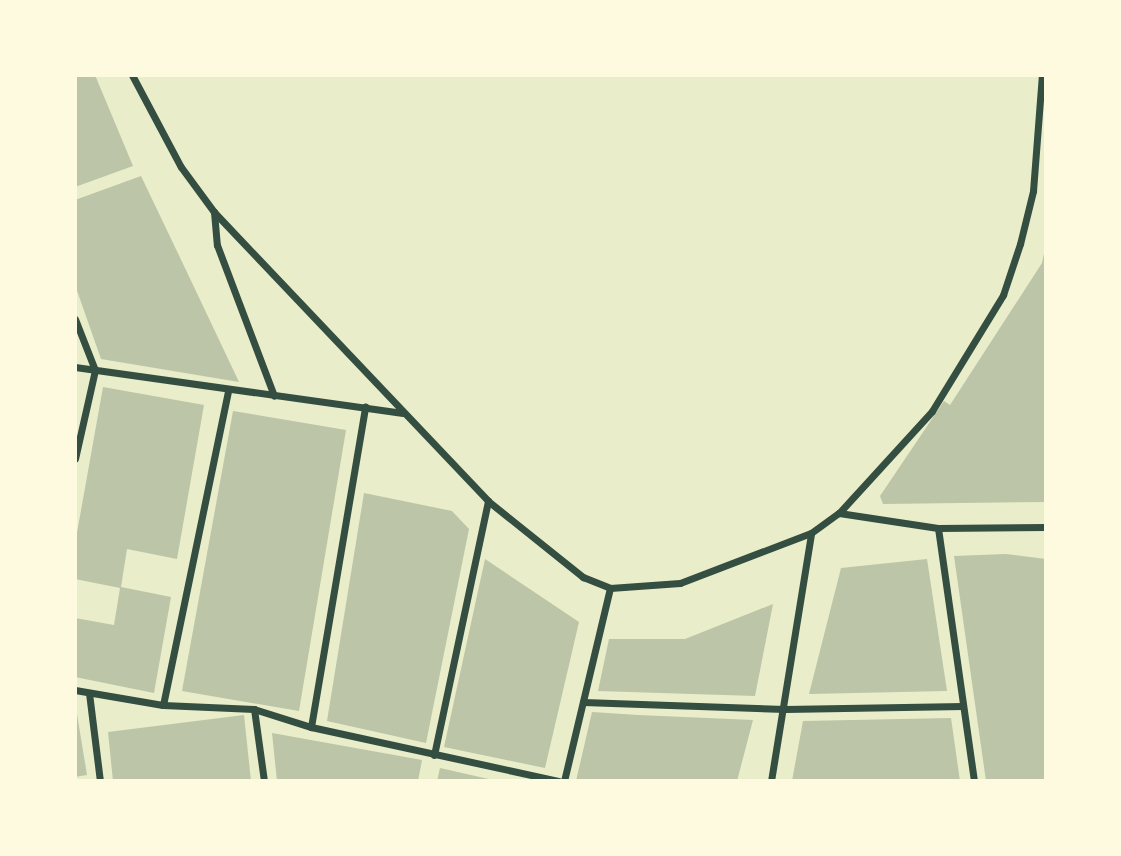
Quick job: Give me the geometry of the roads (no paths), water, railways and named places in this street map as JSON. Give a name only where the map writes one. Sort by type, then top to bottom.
[{"type":"street","points":[[132,75],[181,167],[214,212],[488,501],[583,577],[610,588],[690,580],[811,533],[839,513],[932,411],[1003,295],[1033,191],[1042,75]]},
{"type":"street","points":[[214,212],[218,245],[274,396]]},
{"type":"street","points":[[75,319],[94,370],[75,459]]},
{"type":"street","points":[[75,367],[228,391],[403,413]]},
{"type":"street","points":[[163,705],[228,391]]},
{"type":"street","points":[[311,727],[365,407]]},
{"type":"street","points":[[435,755],[488,501]]},
{"type":"street","points":[[839,513],[938,528],[1046,527]]},
{"type":"street","points":[[938,528],[974,781]]},
{"type":"street","points":[[771,781],[785,709],[811,533]]},
{"type":"street","points":[[75,690],[163,705],[254,709],[311,727],[561,781],[610,588]]},
{"type":"street","points":[[89,693],[100,781]]},
{"type":"street","points":[[583,702],[785,709],[963,706]]},
{"type":"street","points":[[254,709],[264,781]]}]
